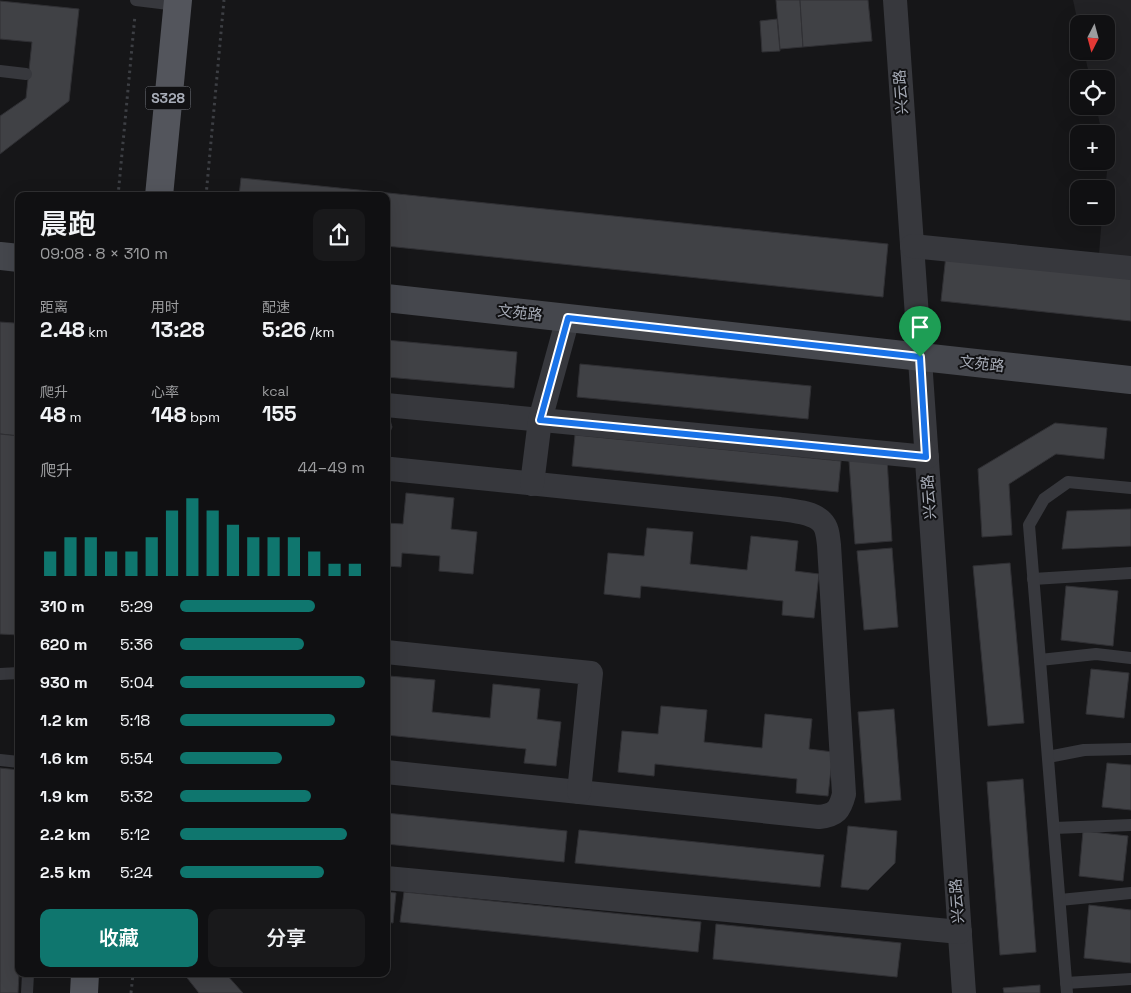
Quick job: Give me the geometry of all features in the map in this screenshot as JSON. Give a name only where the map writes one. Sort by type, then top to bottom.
[{"type":"main road","name":"S328","points":[[159,192],[177,2]]},
{"type":"main road","points":[[0,256],[15,258]]},
{"type":"main road","name":"文苑路","points":[[390,298],[1131,380]]},
{"type":"main road","points":[[84,993],[85,977]]},
{"type":"street","name":"兴云路","points":[[895,0],[964,993]]},
{"type":"street","points":[[912,246],[1131,268]]},
{"type":"street","points":[[532,484],[540,420],[568,318]]},
{"type":"street","points":[[390,405],[926,457]]},
{"type":"street","points":[[390,469],[802,512],[822,521],[826,529],[829,545],[844,794],[840,807],[830,816],[819,817],[390,772]]},
{"type":"street","points":[[390,652],[591,673],[579,792]]},
{"type":"street","points":[[390,878],[960,932]]},
{"type":"lane","points":[[136,0],[177,2]]},
{"type":"lane","points":[[0,71],[26,74]]},
{"type":"lane","points":[[1131,488],[1068,482],[1044,499],[1029,525],[1067,988],[1131,979]]},
{"type":"lane","points":[[1033,579],[1131,573]]},
{"type":"lane","points":[[1040,660],[1096,654],[1131,658]]},
{"type":"lane","points":[[0,674],[15,673]]},
{"type":"lane","points":[[1048,757],[1084,750],[1131,748]]},
{"type":"lane","points":[[0,760],[15,762]]},
{"type":"lane","points":[[1054,828],[1131,825]]},
{"type":"lane","points":[[1060,900],[1131,893]]},
{"type":"lane","points":[[26,993],[28,977]]},
{"type":"path","points":[[118,192],[136,0]]},
{"type":"path","points":[[206,192],[224,0]]},
{"type":"path","points":[[131,993],[133,977]]},
{"type":"shaded area","points":[[1073,0],[1131,0],[1131,258],[1099,254],[1101,225],[1115,225],[1115,180],[1106,180],[1107,170],[1115,170],[1115,125],[1100,125],[1098,115],[1115,115],[1115,70],[1088,70],[1086,60],[1115,60],[1115,15],[1076,15]]},
{"type":"building","points":[[776,0],[800,0],[803,47],[780,49]]},
{"type":"building","points":[[800,0],[868,0],[872,41],[803,47]]},
{"type":"building","points":[[0,1],[79,9],[69,101],[0,154],[0,116],[26,98],[32,42],[0,39]]},
{"type":"building","points":[[777,19],[780,51],[762,52],[760,21]]},
{"type":"building","points":[[241,178],[378,192],[239,192]]},
{"type":"building","points":[[390,193],[888,244],[883,297],[390,246]]},
{"type":"building","points":[[946,255],[1131,275],[1131,321],[941,301]]},
{"type":"building","points":[[0,322],[15,324],[15,436],[0,434]]},
{"type":"building","points":[[390,340],[517,352],[514,388],[390,377]]},
{"type":"building","points":[[580,364],[811,386],[808,419],[577,397]]},
{"type":"building","points":[[1055,423],[1107,428],[1104,459],[1056,454],[1009,484],[1012,535],[982,537],[978,469]]},
{"type":"building","points":[[0,434],[15,436],[15,635],[0,634]]},
{"type":"building","points":[[575,435],[841,461],[838,492],[572,466]]},
{"type":"building","points":[[887,458],[892,541],[855,544],[849,461]]},
{"type":"building","points":[[406,493],[454,498],[451,529],[477,532],[473,574],[439,571],[440,556],[402,553],[401,567],[390,566],[390,523],[403,524]]},
{"type":"building","points":[[1131,509],[1131,546],[1062,549],[1067,511]]},
{"type":"building","points":[[647,528],[693,532],[690,564],[747,570],[751,536],[798,541],[795,571],[819,574],[814,618],[782,615],[783,601],[641,586],[640,598],[604,594],[608,553],[644,556]]},
{"type":"building","points":[[892,548],[898,627],[864,630],[857,551]]},
{"type":"building","points":[[1010,563],[1024,723],[988,726],[973,566]]},
{"type":"building","points":[[1066,586],[1118,591],[1113,646],[1061,640]]},
{"type":"building","points":[[1091,669],[1129,673],[1124,718],[1086,714]]},
{"type":"building","points":[[390,676],[435,680],[432,712],[490,718],[493,684],[540,689],[537,719],[561,722],[556,766],[524,763],[526,749],[390,735]]},
{"type":"building","points":[[661,706],[707,710],[704,742],[762,748],[765,714],[812,719],[809,749],[833,752],[828,796],[796,793],[797,779],[655,764],[654,776],[618,772],[622,731],[658,734]]},
{"type":"building","points":[[894,709],[901,800],[865,803],[858,712]]},
{"type":"building","points":[[1107,763],[1131,765],[1131,810],[1102,807]]},
{"type":"building","points":[[0,768],[15,770],[15,977],[19,977],[18,993],[0,993]]},
{"type":"building","points":[[1023,779],[1036,952],[1000,955],[987,782]]},
{"type":"building","points":[[390,813],[567,831],[564,862],[390,844]]},
{"type":"building","points":[[848,826],[897,831],[895,863],[868,890],[841,887]]},
{"type":"building","points":[[579,830],[824,855],[820,887],[575,863]]},
{"type":"building","points":[[1083,831],[1128,836],[1123,881],[1079,876]]},
{"type":"building","points":[[390,892],[396,893],[393,923],[390,923]]},
{"type":"building","points":[[404,892],[701,922],[698,952],[400,922]]},
{"type":"building","points":[[1089,905],[1131,910],[1131,963],[1084,958]]},
{"type":"building","points":[[716,924],[901,943],[897,977],[713,959]]},
{"type":"building","points":[[186,977],[229,977],[243,993],[199,993]]},
{"type":"building","points":[[1040,985],[1040,993],[1004,993],[1003,988]]},
{"type":"route","points":[[568,318],[920,357],[926,457],[540,420],[568,318]]}]
